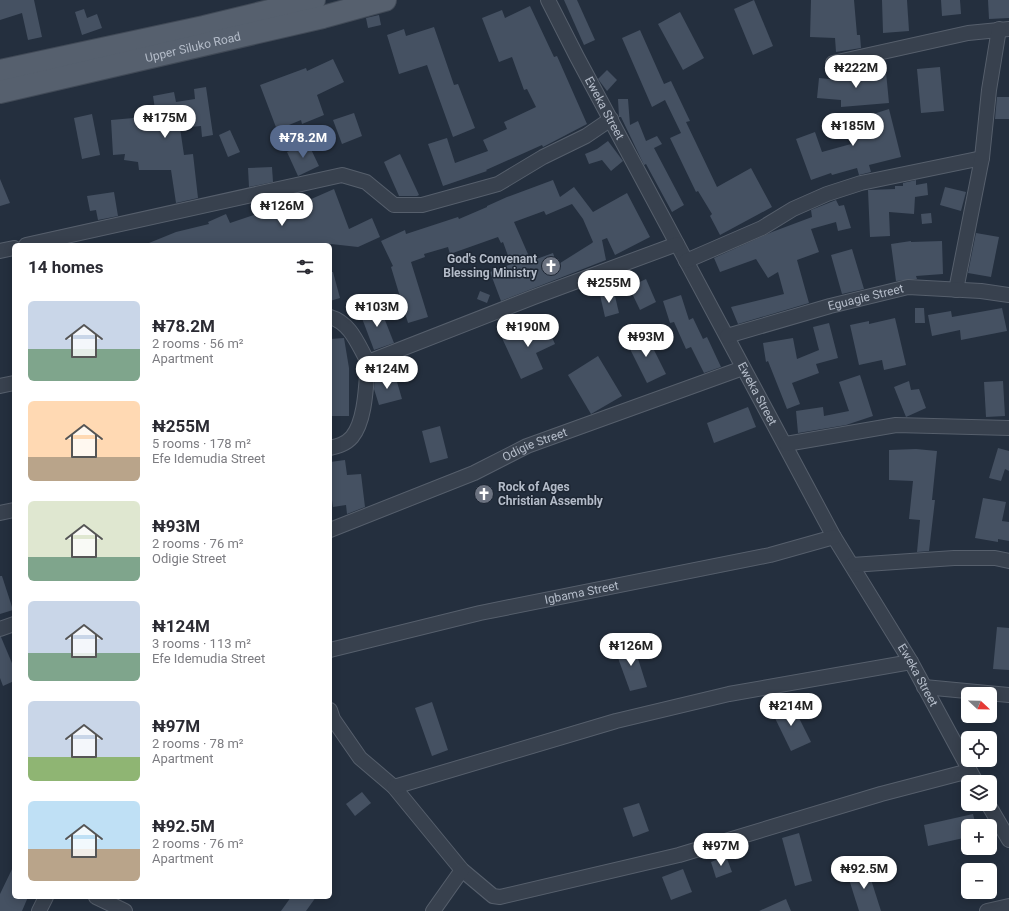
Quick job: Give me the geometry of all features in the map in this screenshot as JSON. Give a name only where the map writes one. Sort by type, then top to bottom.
[{"type":"main road","name":"Upper Siluko Road","points":[[0,71],[204,27],[314,0]]},
{"type":"main road","name":"Upper Siluko Road","points":[[0,92],[323,17],[385,0]]},
{"type":"street","name":"Eweka Street","points":[[548,0],[743,368],[786,444],[834,537],[911,662],[971,775]]},
{"type":"street","points":[[833,62],[903,46],[1004,29],[989,90],[982,158],[956,290]]},
{"type":"street","points":[[35,243],[342,175],[366,182],[394,205],[422,205],[498,184],[543,157],[586,136],[611,120]]},
{"type":"street","points":[[686,261],[762,228],[793,209],[827,194],[876,180],[982,158]]},
{"type":"street","points":[[368,362],[534,296],[677,244]]},
{"type":"street","points":[[0,251],[12,248]]},
{"type":"street","name":"Eguagie Street","points":[[727,336],[830,306],[908,287],[1009,295]]},
{"type":"street","points":[[332,318],[348,327],[368,362],[361,418],[352,437],[342,445],[332,448]]},
{"type":"street","name":"Odigie Street","points":[[332,529],[474,473],[527,446],[743,368]]},
{"type":"street","points":[[0,386],[12,383]]},
{"type":"street","points":[[786,444],[896,425],[1009,428]]},
{"type":"street","points":[[0,513],[12,510]]},
{"type":"street","name":"Igbama Street","points":[[332,650],[480,613],[770,555],[834,537]]},
{"type":"street","points":[[852,565],[954,558],[995,558],[1009,561]]},
{"type":"street","points":[[0,629],[12,625]]},
{"type":"street","points":[[394,787],[616,721],[729,694],[911,662]]},
{"type":"street","points":[[924,687],[1009,695]]},
{"type":"street","points":[[332,716],[360,758],[394,787],[462,870],[493,896],[509,897],[679,855],[881,794],[961,778]]},
{"type":"street","points":[[992,811],[1008,838]]},
{"type":"street","points":[[433,911],[462,870]]},
{"type":"street","points":[[39,911],[45,899]]},
{"type":"street","points":[[100,899],[125,911]]},
{"type":"street","points":[[987,911],[1009,906]]},
{"type":"building","points":[[0,0],[34,0],[42,37],[28,40],[22,13],[0,20]]},
{"type":"building","points":[[564,0],[577,0],[595,40],[584,45]]},
{"type":"building","points":[[754,0],[773,46],[753,55],[734,9]]},
{"type":"building","points":[[811,0],[854,0],[857,35],[860,35],[861,48],[836,52],[835,38],[810,37]]},
{"type":"building","points":[[882,0],[907,0],[909,31],[883,33]]},
{"type":"building","points":[[941,0],[960,0],[961,14],[942,16]]},
{"type":"building","points":[[988,0],[1009,0],[1009,18],[989,19]]},
{"type":"building","points":[[530,6],[554,57],[557,56],[587,124],[543,147],[542,145],[486,170],[487,171],[443,186],[428,144],[447,138],[455,163],[488,151],[483,140],[507,129],[504,122],[536,107],[527,89],[524,90],[512,57],[499,62],[482,18],[502,10],[505,18]]},
{"type":"building","points":[[84,9],[87,18],[97,14],[102,28],[82,35],[75,12]]},
{"type":"building","points":[[680,12],[704,58],[683,70],[658,24]]},
{"type":"building","points":[[379,15],[381,25],[368,28],[366,18]]},
{"type":"building","points":[[434,27],[454,85],[458,84],[475,128],[453,137],[427,65],[399,74],[387,35],[404,29],[406,36]]},
{"type":"building","points":[[640,30],[664,84],[671,81],[690,121],[686,122],[717,187],[751,168],[772,207],[720,235],[710,216],[712,214],[698,191],[696,192],[670,138],[681,133],[665,100],[652,107],[622,38]]},
{"type":"building","points":[[333,59],[344,82],[317,95],[324,115],[302,124],[301,120],[277,130],[260,85],[306,68],[307,71]]},
{"type":"building","points":[[940,67],[944,111],[921,113],[917,69]]},
{"type":"building","points":[[875,68],[876,73],[886,72],[889,103],[841,107],[841,100],[817,98],[819,78],[839,80],[838,77],[864,74],[864,69]]},
{"type":"building","points":[[607,70],[617,80],[607,91],[598,79]]},
{"type":"building","points":[[206,87],[213,135],[202,137],[201,126],[180,128],[184,155],[193,154],[198,198],[176,203],[171,170],[139,170],[138,162],[124,160],[125,154],[113,155],[111,120],[156,116],[153,96],[174,92],[176,102],[195,99],[194,89]]},
{"type":"building","points":[[997,97],[1009,97],[1009,119],[995,119]]},
{"type":"building","points":[[618,99],[628,99],[630,125],[638,121],[646,141],[657,136],[662,144],[654,148],[684,205],[672,212],[646,164],[644,165],[621,117],[619,117]]},
{"type":"building","points":[[889,109],[901,157],[869,165],[871,172],[859,175],[857,168],[832,175],[831,173],[811,180],[796,139],[815,132],[822,152],[851,144],[845,123]]},
{"type":"building","points":[[354,113],[362,136],[342,144],[333,120]]},
{"type":"building","points":[[92,114],[100,155],[82,159],[74,118]]},
{"type":"building","points":[[230,130],[240,152],[228,157],[219,135]]},
{"type":"building","points":[[608,141],[623,161],[611,171],[602,160],[589,164],[585,154],[597,149]]},
{"type":"building","points":[[308,143],[319,166],[298,176],[287,152]]},
{"type":"building","points":[[400,154],[419,195],[417,196],[399,196],[384,162]]},
{"type":"building","points":[[272,167],[273,182],[249,187],[248,168]]},
{"type":"building","points":[[0,179],[10,203],[0,206]]},
{"type":"building","points":[[553,180],[560,197],[574,187],[593,212],[627,193],[650,237],[615,255],[607,238],[602,240],[606,260],[501,301],[490,272],[511,264],[503,242],[501,243],[498,237],[450,254],[448,247],[424,254],[425,257],[411,262],[428,317],[408,323],[391,267],[393,266],[381,241],[405,230],[406,234],[458,217],[459,219],[507,197]],"holes":[[[572,204],[583,219],[593,242],[557,265],[553,253],[531,261],[514,222],[544,211],[546,215]]]},
{"type":"building","points":[[916,180],[916,185],[927,183],[928,195],[915,197],[914,214],[889,212],[890,236],[870,237],[868,190],[895,189],[895,186],[903,186],[903,183]]},
{"type":"building","points":[[945,187],[966,192],[961,211],[940,205]]},
{"type":"building","points":[[334,189],[349,229],[372,218],[380,237],[358,247],[332,243],[149,243],[176,232],[209,224],[208,222],[226,214],[230,223],[260,213],[259,211],[280,203],[281,207],[308,197],[309,200]]},
{"type":"building","points":[[114,192],[118,216],[98,220],[96,210],[90,211],[87,196]]},
{"type":"building","points":[[836,200],[839,206],[844,205],[851,228],[838,231],[836,222],[811,229],[819,252],[797,260],[809,303],[738,324],[731,307],[784,294],[778,272],[768,278],[756,259],[720,272],[714,258],[772,232],[812,217],[811,210]]},
{"type":"building","points":[[931,213],[932,223],[922,224],[921,214]]},
{"type":"building","points":[[976,233],[999,237],[991,277],[968,273]]},
{"type":"building","points":[[911,241],[942,241],[943,274],[916,276],[917,279],[896,281],[891,244]]},
{"type":"building","points":[[852,249],[864,289],[842,294],[831,255]]},
{"type":"building","points":[[332,272],[333,272],[340,298],[332,300]]},
{"type":"building","points":[[646,279],[656,302],[640,310],[629,287]]},
{"type":"building","points":[[480,291],[490,295],[487,303],[477,299]]},
{"type":"building","points":[[614,292],[619,313],[605,317],[600,295]]},
{"type":"building","points":[[681,295],[689,320],[693,318],[703,339],[707,337],[721,367],[704,373],[691,347],[686,349],[674,322],[670,323],[663,301]]},
{"type":"building","points":[[379,305],[394,343],[374,350],[360,313]]},
{"type":"building","points":[[915,308],[924,308],[925,323],[915,323]]},
{"type":"building","points":[[1002,308],[1007,331],[961,340],[960,330],[932,336],[928,315],[951,311],[952,317]]},
{"type":"building","points":[[895,318],[906,365],[884,370],[882,360],[859,365],[850,325],[869,321],[869,324]]},
{"type":"building","points":[[544,320],[555,344],[536,353],[543,369],[521,379],[502,338]]},
{"type":"building","points":[[829,323],[838,358],[816,364],[819,373],[792,383],[800,404],[787,409],[768,361],[766,362],[763,343],[793,338],[797,359],[819,350],[813,327]]},
{"type":"building","points":[[646,334],[666,374],[647,383],[627,343]]},
{"type":"building","points":[[344,338],[349,368],[349,416],[332,416],[332,339]]},
{"type":"building","points":[[598,356],[622,396],[591,414],[568,375]]},
{"type":"building","points":[[395,375],[402,399],[379,405],[374,389],[375,380]]},
{"type":"building","points":[[860,375],[873,416],[846,425],[798,433],[796,411],[823,407],[824,416],[849,411],[839,382]]},
{"type":"building","points":[[909,381],[911,390],[919,389],[926,408],[906,417],[894,387]]},
{"type":"building","points":[[1003,381],[1005,416],[986,417],[984,382]]},
{"type":"building","points":[[748,407],[756,427],[714,443],[707,423]]},
{"type":"building","points":[[440,426],[448,458],[430,463],[422,431]]},
{"type":"building","points":[[998,448],[1009,451],[1009,471],[1005,469],[1001,481],[989,478]]},
{"type":"building","points":[[916,449],[937,451],[932,500],[935,500],[929,551],[917,552],[920,520],[909,519],[913,481],[889,480],[889,450]]},
{"type":"building","points":[[345,460],[347,475],[361,474],[365,507],[347,514],[346,505],[333,507],[332,462]]},
{"type":"building","points":[[983,498],[1006,502],[1002,521],[1009,522],[1009,541],[998,539],[998,542],[975,538]]},
{"type":"building","points":[[0,576],[2,576],[12,610],[0,614]]},
{"type":"building","points":[[997,627],[1009,628],[1009,670],[993,669]]},
{"type":"building","points":[[1,637],[12,663],[12,682],[3,686],[0,678]]},
{"type":"building","points":[[634,646],[647,687],[630,691],[614,647]]},
{"type":"building","points":[[432,702],[448,750],[432,756],[415,708]]},
{"type":"building","points":[[791,702],[811,742],[791,751],[772,712]]},
{"type":"building","points":[[362,792],[371,803],[355,816],[346,804]]},
{"type":"building","points":[[639,803],[649,831],[633,837],[623,808]]},
{"type":"building","points":[[973,814],[974,819],[961,819],[961,839],[928,846],[924,825]]},
{"type":"building","points":[[799,833],[812,881],[795,886],[782,838]]},
{"type":"building","points":[[726,856],[732,872],[716,878],[711,862]]},
{"type":"building","points":[[867,867],[881,911],[859,911],[847,873]]},
{"type":"building","points":[[12,869],[12,899],[27,899],[22,911],[0,911],[0,894]]},
{"type":"building","points":[[683,869],[692,892],[671,900],[662,877]]},
{"type":"building","points":[[290,899],[315,899],[306,911],[281,911]]},
{"type":"building","points":[[786,899],[791,911],[759,911]]},
{"type":"place","name":"God's Convenant Blessing Ministry","points":[[551,266]]},
{"type":"place","name":"Rock of Ages Christian Assembly","points":[[484,494]]}]
